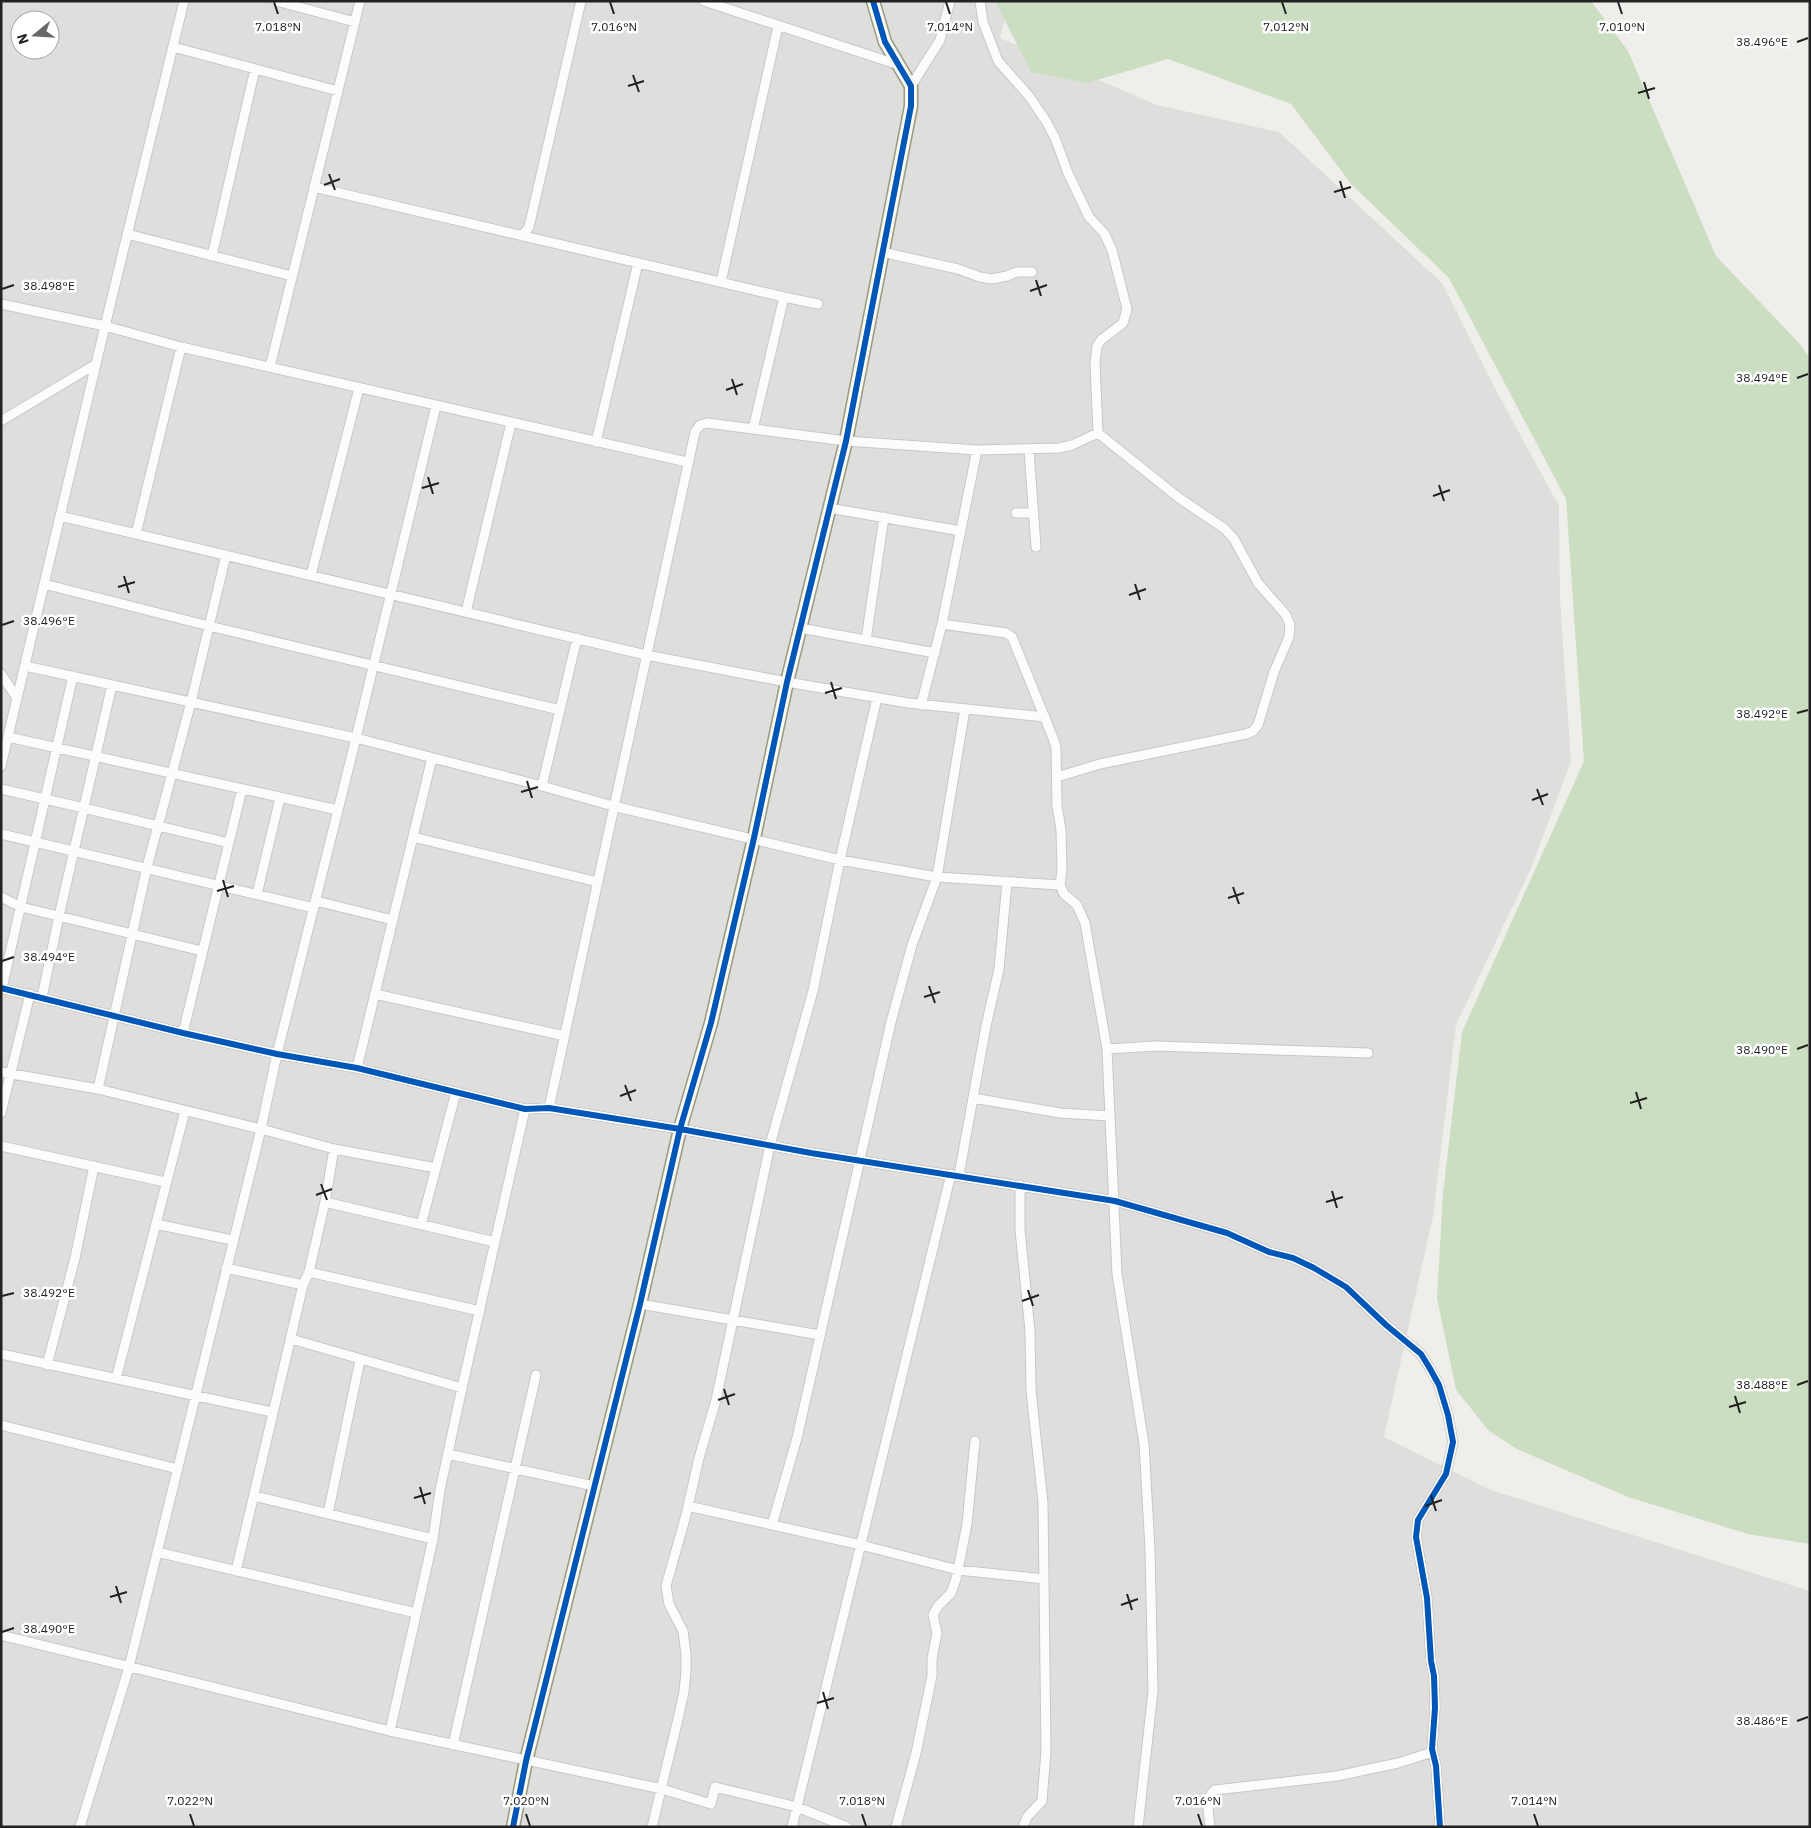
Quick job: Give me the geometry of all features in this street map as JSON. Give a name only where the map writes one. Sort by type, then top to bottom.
[{"type":"street","points":[[1,766],[184,1]]},
{"type":"street","points":[[276,1],[355,22]]},
{"type":"street","points":[[270,367],[360,1]]},
{"type":"street","points":[[522,236],[529,227],[581,1]]},
{"type":"street","points":[[704,1],[899,66]]},
{"type":"street","points":[[513,1827],[526,1761],[640,1304],[680,1129],[712,1023],[787,682],[846,441],[911,106],[911,86],[885,42],[873,1]]},
{"type":"street","points":[[911,86],[940,40],[950,1]]},
{"type":"street","points":[[980,1],[983,22],[998,61],[1028,96],[1046,121],[1055,138],[1060,156],[1089,217],[1104,233],[1112,250],[1127,309],[1123,324],[1101,340],[1097,346],[1095,364],[1098,433],[1179,498],[1212,519],[1234,539],[1258,583],[1286,615],[1290,625],[1289,637],[1274,672],[1258,725],[1253,731],[1100,764],[1057,777]]},
{"type":"street","points":[[721,282],[778,26]]},
{"type":"street","points":[[173,47],[338,91]]},
{"type":"street","points":[[212,256],[254,69]]},
{"type":"street","points":[[314,187],[818,304]]},
{"type":"street","points":[[127,234],[292,276]]},
{"type":"street","points":[[882,252],[986,278],[1007,276],[1017,272],[1032,272]]},
{"type":"street","points":[[596,442],[638,263]]},
{"type":"street","points":[[754,429],[784,296]]},
{"type":"street","points":[[1,304],[105,326],[181,347],[687,462]]},
{"type":"street","points":[[136,534],[181,347]]},
{"type":"street","points":[[1,421],[96,364]]},
{"type":"street","points":[[311,575],[359,388]]},
{"type":"street","points":[[80,1827],[129,1667],[436,406]]},
{"type":"street","points":[[466,612],[511,423]]},
{"type":"street","points":[[550,1108],[694,432],[700,425],[707,423],[846,441],[977,450],[1059,448],[1072,445],[1098,433]]},
{"type":"street","points":[[921,704],[942,624],[977,450]]},
{"type":"street","points":[[1029,450],[1036,547]]},
{"type":"street","points":[[829,508],[961,530]]},
{"type":"street","points":[[1016,513],[1033,512]]},
{"type":"street","points":[[60,516],[646,654],[877,698],[1045,717]]},
{"type":"street","points":[[866,640],[884,517]]},
{"type":"street","points":[[98,1089],[147,867],[191,702],[226,555]]},
{"type":"street","points":[[44,584],[209,626],[560,710]]},
{"type":"street","points":[[942,624],[1006,633],[1012,637],[1045,717],[1056,747],[1057,806],[1061,830],[1062,871],[1060,885],[1064,894],[1077,905],[1085,924],[1106,1049],[1118,1274],[1144,1444],[1150,1548],[1152,1690],[1138,1827]]},
{"type":"street","points":[[800,628],[934,653]]},
{"type":"street","points":[[542,786],[577,638]]},
{"type":"street","points":[[25,666],[356,738],[613,806],[840,860],[937,877],[1060,885]]},
{"type":"street","points":[[1,674],[17,698]]},
{"type":"street","points":[[73,676],[2,988],[183,1034],[277,1054],[357,1068],[525,1109],[550,1108],[1115,1201],[1228,1233],[1269,1252],[1293,1258],[1346,1287],[1386,1325],[1421,1354],[1439,1385],[1448,1415],[1453,1442],[1446,1474],[1418,1520],[1416,1537],[1427,1598],[1434,1676],[1436,1702],[1433,1752],[1436,1766],[1440,1827]]},
{"type":"street","points":[[42,998],[58,916],[112,685]]},
{"type":"street","points":[[652,1827],[684,1692],[686,1662],[683,1631],[669,1604],[666,1586],[688,1506],[698,1458],[716,1400],[770,1145],[813,991],[840,860],[877,698]]},
{"type":"street","points":[[772,1525],[797,1438],[891,1022],[912,945],[937,877],[965,709]]},
{"type":"street","points":[[8,737],[338,810]]},
{"type":"street","points":[[357,1068],[432,758]]},
{"type":"street","points":[[1,789],[229,843]]},
{"type":"street","points":[[183,1034],[242,789]]},
{"type":"street","points":[[257,894],[280,798]]},
{"type":"street","points":[[1,834],[257,894],[393,920]]},
{"type":"street","points":[[413,837],[598,882]]},
{"type":"street","points":[[792,1827],[860,1545],[955,1175],[998,969],[1006,882]]},
{"type":"street","points":[[1,897],[21,907],[202,951]]},
{"type":"street","points":[[1,1113],[6,1074],[30,994]]},
{"type":"street","points":[[375,994],[565,1036]]},
{"type":"street","points":[[1106,1049],[1155,1046],[1368,1053]]},
{"type":"street","points":[[6,1074],[98,1089],[261,1129],[334,1150],[436,1168]]},
{"type":"street","points":[[421,1225],[456,1092]]},
{"type":"street","points":[[972,1098],[1060,1113],[1110,1116]]},
{"type":"street","points":[[390,1731],[433,1539],[462,1388],[525,1109]]},
{"type":"street","points":[[116,1379],[185,1111]]},
{"type":"street","points":[[1,1146],[166,1182]]},
{"type":"street","points":[[236,1571],[303,1285],[309,1272],[325,1202],[334,1150]]},
{"type":"street","points":[[47,1365],[74,1258],[94,1166]]},
{"type":"street","points":[[1020,1185],[1020,1230],[1030,1331],[1031,1390],[1042,1486],[1046,1750],[1042,1801],[1027,1817],[1023,1827]]},
{"type":"street","points":[[325,1202],[495,1242]]},
{"type":"street","points":[[156,1224],[232,1240]]},
{"type":"street","points":[[226,1268],[303,1285]]},
{"type":"street","points":[[309,1272],[480,1312]]},
{"type":"street","points":[[640,1304],[820,1335]]},
{"type":"street","points":[[291,1339],[462,1388]]},
{"type":"street","points":[[1,1354],[272,1412]]},
{"type":"street","points":[[328,1514],[360,1360]]},
{"type":"street","points":[[453,1745],[536,1375]]},
{"type":"street","points":[[1,1425],[178,1469]]},
{"type":"street","points":[[896,1827],[916,1753],[932,1676],[932,1659],[937,1633],[933,1615],[938,1606],[951,1593],[958,1570],[966,1524],[975,1441]]},
{"type":"street","points":[[448,1454],[594,1486]]},
{"type":"street","points":[[254,1496],[433,1539]]},
{"type":"street","points":[[688,1506],[860,1545],[958,1570],[1044,1579]]},
{"type":"street","points":[[157,1552],[416,1614]]},
{"type":"street","points":[[1,1635],[390,1731],[662,1789],[711,1804],[715,1787],[797,1807],[848,1827]]},
{"type":"street","points":[[1210,1827],[1208,1804],[1211,1793],[1215,1790],[1337,1776],[1398,1763],[1433,1752]]},
{"type":"shaded area","points":[[1,1],[1010,1],[1000,38],[1157,105],[1279,132],[1442,283],[1492,383],[1559,506],[1560,600],[1571,762],[1531,868],[1456,1025],[1433,1216],[1384,1437],[1491,1490],[1810,1591],[1810,1827],[1,1827]]},
{"type":"green space","points":[[995,1],[1591,1],[1628,51],[1716,256],[1801,345],[1810,359],[1810,1544],[1748,1534],[1628,1497],[1517,1449],[1489,1431],[1456,1390],[1437,1298],[1443,1193],[1462,1032],[1584,761],[1566,499],[1449,278],[1352,185],[1291,104],[1168,59],[1087,83],[1031,72]]},
{"type":"cycle path","points":[[513,1827],[526,1761],[640,1304],[680,1129],[711,1023],[754,838],[787,682],[846,441],[911,106],[911,86],[885,42],[873,1]]},
{"type":"cycle path","points":[[1,988],[183,1033],[277,1054],[357,1068],[525,1109],[549,1108],[811,1153],[1115,1201],[1227,1233],[1269,1252],[1293,1258],[1314,1268],[1346,1287],[1386,1325],[1421,1354],[1439,1385],[1448,1415],[1453,1442],[1446,1474],[1418,1520],[1416,1537],[1427,1598],[1431,1661],[1434,1676],[1435,1708],[1432,1749],[1436,1766],[1440,1827]]}]
